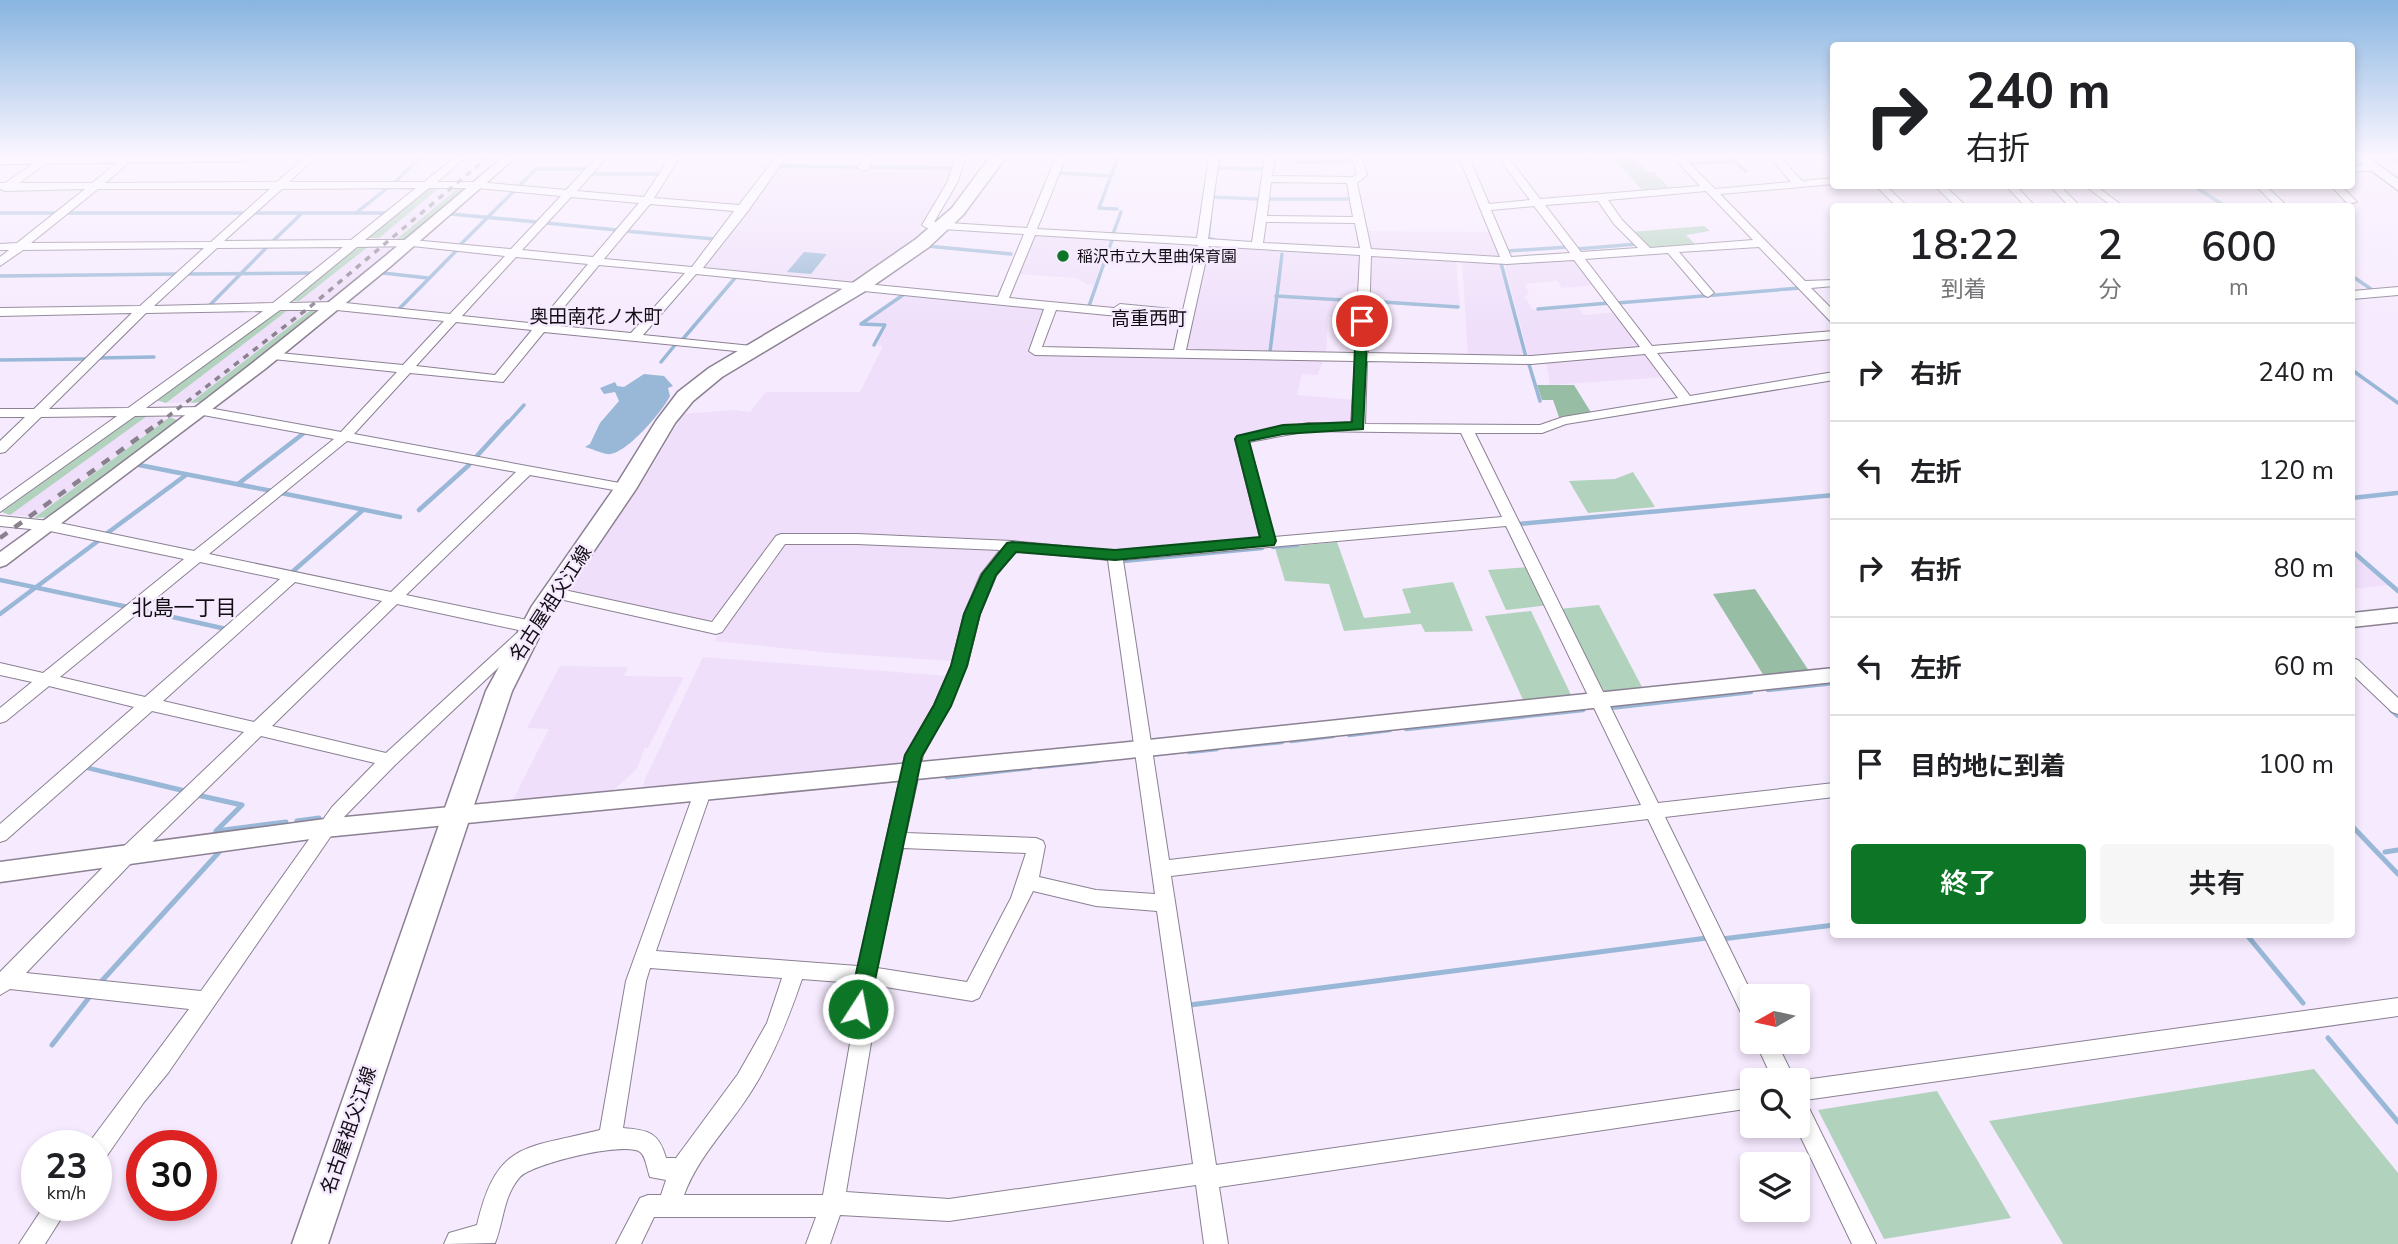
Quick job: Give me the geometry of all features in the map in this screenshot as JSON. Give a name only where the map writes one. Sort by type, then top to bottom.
[{"type":"main road","name":"名古屋祖父江線","points":[[310,1244],[454,817],[507,671],[531,629],[663,427],[688,394],[723,367],[858,288],[943,226],[952,215]]},
{"type":"street","points":[[0,263],[59,215]]},
{"type":"street","points":[[0,449],[142,310],[247,215]]},
{"type":"street","points":[[0,508],[277,307],[391,215]]},
{"type":"street","points":[[0,561],[202,411],[335,306],[444,215]]},
{"type":"street","points":[[0,717],[343,438],[549,215]]},
{"type":"street","points":[[273,355],[498,379],[634,215]]},
{"type":"street","points":[[634,337],[694,271],[739,215]]},
{"type":"street","points":[[933,215],[927,225],[1507,261],[1761,243]]},
{"type":"street","points":[[1002,301],[1037,215]]},
{"type":"street","points":[[1179,353],[1206,215]]},
{"type":"street","points":[[1257,246],[1261,215]]},
{"type":"street","points":[[1358,215],[1366,253],[1358,426]]},
{"type":"street","points":[[1488,215],[1507,261]]},
{"type":"street","points":[[1548,215],[1686,400]]},
{"type":"street","points":[[1613,215],[1648,252]]},
{"type":"street","points":[[1735,215],[1830,314]]},
{"type":"street","points":[[1260,219],[1359,219]]},
{"type":"street","points":[[0,247],[412,243],[1051,306],[1188,314]]},
{"type":"street","points":[[1671,250],[1708,293]]},
{"type":"street","points":[[1802,285],[1830,283]]},
{"type":"street","points":[[2355,295],[2398,291]]},
{"type":"street","points":[[0,312],[335,306],[752,350]]},
{"type":"street","points":[[1051,306],[1035,351],[1531,359],[1830,335]]},
{"type":"street","points":[[1268,541],[1242,439],[1283,429],[1358,426],[1542,429],[1563,421],[1830,377]]},
{"type":"street","points":[[0,414],[202,411],[625,488]]},
{"type":"street","points":[[1466,429],[1740,989]]},
{"type":"street","points":[[2,983],[127,855],[526,471]]},
{"type":"street","points":[[0,521],[50,526],[531,629]]},
{"type":"street","points":[[555,593],[716,628],[781,538],[857,539],[1115,555],[1512,521]]},
{"type":"street","points":[[818,1244],[832,1205],[865,1018],[858,1009],[914,755],[942,706],[959,666],[972,614],[989,574],[1012,547]]},
{"type":"street","points":[[1115,555],[1216,1244]]},
{"type":"street","points":[[0,835],[292,577]]},
{"type":"street","points":[[2355,620],[2398,615]]},
{"type":"street","points":[[111,1130],[136,1095],[162,1066],[325,828],[389,760],[531,629]]},
{"type":"street","points":[[2355,667],[2398,708]]},
{"type":"street","points":[[0,669],[389,760]]},
{"type":"street","points":[[0,872],[325,828],[1143,748],[1830,675]]},
{"type":"street","points":[[1161,869],[1830,790]]},
{"type":"street","points":[[610,1139],[636,981],[702,792]]},
{"type":"street","points":[[645,959],[865,975],[972,992],[1028,882],[1036,857],[1036,846],[894,840]]},
{"type":"street","points":[[1028,882],[1103,901],[1145,904],[1166,902]]},
{"type":"street","points":[[668,1206],[682,1169],[746,1081],[776,1026],[795,970]]},
{"type":"street","points":[[2,983],[205,1001]]},
{"type":"street","points":[[1810,1089],[2398,1007]]},
{"type":"street","points":[[628,1244],[648,1206],[832,1205],[949,1210],[1740,1100]]},
{"type":"street","points":[[1810,1134],[1864,1244]]},
{"type":"street","points":[[456,1244],[457,1241],[487,1235],[495,1197],[511,1168],[521,1161],[610,1139],[641,1139],[652,1147],[658,1168],[682,1169]]},
{"type":"street","points":[[31,1244],[47,1221]]},
{"type":"shaded area","points":[[395,215],[436,215],[407,240],[367,238]]},
{"type":"shaded area","points":[[743,215],[930,215],[918,229],[928,231],[857,284],[702,268]]},
{"type":"shaded area","points":[[1365,231],[1490,232],[1501,259],[1371,251]]},
{"type":"shaded area","name":"稲沢市立大里曲保育園","points":[[1033,234],[1109,239],[1094,285],[1086,284],[1077,278],[1016,274]]},
{"type":"shaded area","points":[[358,245],[397,247],[330,303],[290,301]]},
{"type":"shaded area","points":[[1205,245],[1280,249],[1269,353],[1182,351]]},
{"type":"shaded area","points":[[1285,250],[1363,255],[1361,300],[1278,295]]},
{"type":"shaded area","points":[[1368,255],[1456,261],[1460,306],[1366,300]]},
{"type":"shaded area","points":[[1578,260],[1596,285],[1562,288],[1557,281],[1525,284],[1529,295],[1524,296],[1533,310],[1578,307],[1584,315],[1617,312],[1643,347],[1529,358],[1504,263]]},
{"type":"shaded area","points":[[1462,261],[1500,263],[1525,358],[1468,357]]},
{"type":"shaded area","points":[[905,295],[1047,308],[1032,352],[1325,358],[1317,375],[1302,374],[1297,395],[1355,400],[1352,424],[1285,426],[1234,436],[1260,533],[1254,538],[1121,550],[893,536],[779,535],[719,616],[707,621],[573,592],[570,586],[647,475],[683,414],[735,410],[750,412],[766,392],[860,392],[883,346],[877,345],[888,325],[865,323]]},
{"type":"shaded area","points":[[1278,297],[1336,300],[1335,317],[1328,317],[1326,354],[1272,353]]},
{"type":"shaded area","points":[[276,310],[318,312],[204,402],[166,403],[156,400]]},
{"type":"shaded area","points":[[1647,351],[1666,377],[1550,385],[1546,360]]},
{"type":"shaded area","points":[[147,416],[179,421],[50,517],[10,515],[2,512],[134,417]]},
{"type":"shaded area","points":[[785,542],[999,549],[974,587],[953,661],[832,653],[714,641]]},
{"type":"shaded area","points":[[2355,559],[2359,559],[2389,585],[2355,589]]},
{"type":"shaded area","points":[[703,657],[947,676],[937,700],[906,755],[893,768],[642,791],[645,779]]},
{"type":"shaded area","points":[[560,666],[628,667],[624,676],[684,677],[636,770],[611,792],[512,802],[549,729],[527,728]]},
{"type":"green space","points":[[395,215],[406,215],[379,238],[367,238]]},
{"type":"green space","points":[[426,215],[436,215],[407,240],[397,239]]},
{"type":"green space","points":[[1704,226],[1710,231],[1686,235],[1697,246],[1648,250],[1631,232]]},
{"type":"green space","points":[[358,245],[369,246],[299,301],[290,301]]},
{"type":"green space","points":[[276,310],[288,310],[166,403],[156,400]]},
{"type":"green space","points":[[311,310],[318,312],[204,402],[190,403]]},
{"type":"green space","points":[[1537,385],[1574,385],[1592,414],[1560,420],[1553,400],[1542,400]]},
{"type":"green space","points":[[147,416],[10,515],[2,512],[134,417]]},
{"type":"green space","points":[[170,417],[179,421],[50,517],[34,518]]},
{"type":"green space","points":[[1633,472],[1655,507],[1588,513],[1569,481],[1615,479]]},
{"type":"green space","points":[[1337,542],[1364,618],[1411,613],[1402,589],[1453,582],[1473,631],[1425,632],[1421,624],[1344,631],[1329,584],[1285,581],[1275,548]]},
{"type":"green space","points":[[1530,567],[1549,605],[1506,610],[1488,570]]},
{"type":"green space","points":[[1755,589],[1809,671],[1764,676],[1713,594]]},
{"type":"green space","points":[[1599,605],[1643,689],[1606,693],[1598,684],[1559,609]]},
{"type":"green space","points":[[1531,611],[1572,697],[1524,702],[1485,616]]},
{"type":"green space","points":[[2314,1069],[2398,1173],[2398,1244],[2063,1244],[1989,1121]]},
{"type":"green space","points":[[1937,1091],[2011,1218],[1884,1239],[1818,1110]]},
{"type":"water","points":[[804,252],[827,254],[811,274],[787,272]]},
{"type":"water","points":[[644,374],[664,376],[673,386],[668,388],[670,396],[652,421],[624,448],[615,453],[607,454],[585,447],[590,444],[600,423],[619,401],[615,392],[604,394],[600,388],[615,382],[617,386],[624,387]]},
{"type":"waterway","points":[[274,240],[300,215]]},
{"type":"waterway","points":[[462,215],[488,217]]},
{"type":"waterway","points":[[1113,234],[1120,215]]},
{"type":"waterway","points":[[460,245],[488,217]]},
{"type":"waterway","points":[[488,217],[537,222]]},
{"type":"waterway","points":[[1210,221],[1208,238],[1214,240]]},
{"type":"waterway","points":[[546,223],[617,230]]},
{"type":"waterway","points":[[625,231],[714,239]]},
{"type":"waterway","points":[[1089,306],[1112,240]]},
{"type":"waterway","points":[[1577,249],[1637,244]]},
{"type":"waterway","points":[[241,274],[269,245]]},
{"type":"waterway","points":[[927,246],[1011,254]]},
{"type":"waterway","points":[[1507,251],[1568,247]]},
{"type":"waterway","points":[[398,310],[457,250]]},
{"type":"waterway","points":[[1277,296],[1282,254]]},
{"type":"waterway","points":[[1501,263],[1526,357]]},
{"type":"waterway","points":[[241,274],[314,273]]},
{"type":"waterway","points":[[383,273],[428,278]]},
{"type":"waterway","points":[[0,276],[178,274]]},
{"type":"waterway","points":[[187,274],[241,274]]},
{"type":"waterway","points":[[208,307],[241,274]]},
{"type":"waterway","points":[[682,340],[735,278]]},
{"type":"waterway","points":[[2355,278],[2371,289]]},
{"type":"waterway","points":[[1617,303],[1800,288]]},
{"type":"waterway","points":[[874,345],[885,325],[861,324],[903,295]]},
{"type":"waterway","points":[[1270,352],[1277,296]]},
{"type":"waterway","points":[[1277,296],[1360,301]]},
{"type":"waterway","points":[[1367,301],[1458,307]]},
{"type":"waterway","points":[[1538,309],[1609,303]]},
{"type":"waterway","points":[[661,362],[675,345]]},
{"type":"waterway","points":[[97,358],[154,357]]},
{"type":"waterway","points":[[0,360],[88,359]]},
{"type":"waterway","points":[[1528,361],[1540,401]]},
{"type":"waterway","points":[[2355,372],[2398,403]]},
{"type":"waterway","points":[[507,424],[524,405]]},
{"type":"waterway","points":[[476,457],[508,422]]},
{"type":"waterway","points":[[238,484],[304,433]]},
{"type":"waterway","points":[[139,465],[272,491]]},
{"type":"waterway","points":[[419,510],[469,465]]},
{"type":"waterway","points":[[106,534],[186,475]]},
{"type":"waterway","points":[[281,493],[400,517]]},
{"type":"waterway","points":[[2355,498],[2397,493]]},
{"type":"waterway","points":[[1519,524],[1830,495]]},
{"type":"waterway","points":[[291,573],[363,510]]},
{"type":"waterway","points":[[36,588],[98,541]]},
{"type":"waterway","points":[[1273,547],[1297,545]]},
{"type":"waterway","points":[[1123,561],[1262,548]]},
{"type":"waterway","points":[[2355,554],[2398,591]]},
{"type":"waterway","points":[[0,580],[36,588]]},
{"type":"waterway","points":[[0,614],[36,588]]},
{"type":"waterway","points":[[36,588],[128,607]]},
{"type":"waterway","points":[[137,609],[226,629]]},
{"type":"waterway","points":[[1768,690],[1830,683]]},
{"type":"waterway","points":[[1610,708],[1751,692]]},
{"type":"waterway","points":[[1406,729],[1583,710]]},
{"type":"waterway","points":[[2391,710],[2398,716]]},
{"type":"waterway","points":[[1349,735],[1390,730]]},
{"type":"waterway","points":[[1291,741],[1333,736]]},
{"type":"waterway","points":[[1231,747],[1282,742]]},
{"type":"waterway","points":[[1189,752],[1217,749]]},
{"type":"waterway","points":[[1039,767],[1097,761]]},
{"type":"waterway","points":[[84,767],[125,777]]},
{"type":"waterway","points":[[949,777],[1030,768]]},
{"type":"waterway","points":[[118,775],[185,791]]},
{"type":"waterway","points":[[947,777],[965,775]]},
{"type":"waterway","points":[[197,795],[242,805],[216,831],[286,822]]},
{"type":"waterway","points":[[297,821],[319,818]]},
{"type":"waterway","points":[[2355,829],[2398,874]]},
{"type":"waterway","points":[[2385,852],[2398,850]]},
{"type":"waterway","points":[[99,984],[220,851]]},
{"type":"waterway","points":[[1722,939],[1830,926]]},
{"type":"waterway","points":[[1190,1005],[1707,938]]},
{"type":"waterway","points":[[2249,938],[2303,1003]]},
{"type":"waterway","points":[[52,1045],[91,995]]},
{"type":"waterway","points":[[2328,1038],[2398,1122]]},
{"type":"railway","points":[[158,424],[311,306],[419,215]]},
{"type":"railway","points":[[0,538],[160,422]]},
{"type":"place","name":"稲沢市立大里曲保育園","points":[[1063,256]]},
{"type":"district","name":"奥田南花ノ木町","points":[[596,316]]},
{"type":"district","name":"高重西町","points":[[1149,318]]},
{"type":"district","name":"北島一丁目","points":[[184,608]]},
{"type":"route","points":[[858,1009],[914,755],[942,706],[959,666],[972,614],[989,574],[1012,547],[1115,555],[1268,541],[1242,439],[1283,429],[1358,426],[1362,321]]}]
